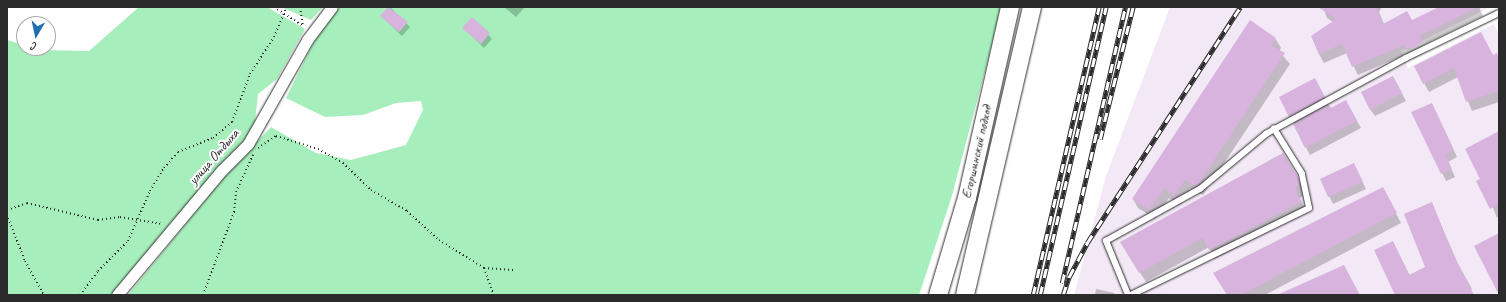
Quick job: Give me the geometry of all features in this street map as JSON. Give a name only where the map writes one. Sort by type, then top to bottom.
[{"type":"main road","name":"Егоршинский подход","points":[[938,295],[967,198],[1010,7]]},
{"type":"main road","name":"Егоршинский подход","points":[[965,295],[1032,7]]},
{"type":"street","name":"улица Отдыха","points":[[117,295],[176,226],[252,147],[307,40],[332,7]]},
{"type":"lane","points":[[1128,295],[1106,241],[1200,189],[1274,130],[1406,58],[1499,13]]},
{"type":"lane","points":[[1131,295],[1309,208],[1302,174],[1274,130]]},
{"type":"path","points":[[274,7],[303,26]]},
{"type":"path","points":[[80,295],[98,271],[128,241],[150,191],[164,168],[178,152],[214,138],[232,122],[250,74],[286,15],[287,7]]},
{"type":"path","points":[[300,7],[307,40]]},
{"type":"path","points":[[203,295],[234,212],[236,192],[252,147],[276,136],[318,149],[343,163],[370,190],[407,211],[439,240],[484,268],[516,270]]},
{"type":"path","points":[[7,210],[27,203],[98,220],[120,217],[176,226]]},
{"type":"path","points":[[8,218],[25,261],[44,295]]},
{"type":"path","points":[[484,268],[494,295]]},
{"type":"shaded area","points":[[1170,7],[1490,7],[1401,51],[1408,68],[1494,24],[1499,36],[1499,295],[1074,295],[1106,176]]},
{"type":"green space","points":[[139,7],[267,7],[305,29],[277,79],[258,94],[254,130],[111,295],[7,295],[7,40],[16,43],[16,56],[56,56],[56,50],[89,51]]},
{"type":"green space","points":[[281,7],[323,7],[311,20]]},
{"type":"green space","points":[[340,7],[1002,7],[951,199],[919,295],[128,295],[229,171],[271,127],[316,153],[351,160],[406,145],[423,110],[421,101],[396,103],[363,115],[325,117],[286,98],[319,31]]},
{"type":"building","points":[[388,7],[408,22],[399,32],[380,16]]},
{"type":"building","points":[[1318,7],[1376,7],[1383,24],[1407,11],[1412,20],[1439,7],[1479,7],[1420,36],[1423,42],[1407,51],[1404,45],[1352,67],[1342,44],[1319,54],[1311,36],[1336,19]]},
{"type":"building","points":[[472,17],[490,33],[481,44],[462,28]]},
{"type":"building","points":[[1250,20],[1276,38],[1271,45],[1285,53],[1197,186],[1185,180],[1174,196],[1164,189],[1149,210],[1132,199]]},
{"type":"building","points":[[1481,32],[1493,55],[1497,53],[1499,59],[1499,91],[1466,102],[1454,68],[1423,84],[1414,66]]},
{"type":"building","points":[[1393,76],[1402,93],[1370,110],[1361,92]]},
{"type":"building","points":[[1315,78],[1325,97],[1289,117],[1279,97]]},
{"type":"building","points":[[1346,100],[1357,121],[1305,148],[1293,124],[1329,105],[1331,108]]},
{"type":"building","points":[[1432,103],[1454,150],[1445,154],[1452,169],[1441,174],[1411,112]]},
{"type":"building","points":[[1499,131],[1499,204],[1490,209],[1476,181],[1480,179],[1465,149]]},
{"type":"building","points":[[1283,153],[1298,177],[1300,186],[1295,188],[1301,202],[1209,250],[1203,238],[1139,273],[1120,242]]},
{"type":"building","points":[[1354,163],[1363,182],[1328,197],[1320,179]]},
{"type":"building","points":[[1383,187],[1397,213],[1241,295],[1227,295],[1213,273]]},
{"type":"building","points":[[1432,202],[1453,254],[1474,295],[1395,295],[1374,250],[1393,241],[1409,275],[1425,267],[1404,214]]},
{"type":"building","points":[[1499,233],[1499,295],[1474,246]]},
{"type":"building","points":[[1344,265],[1360,295],[1277,295]]},
{"type":"railway","points":[[1033,295],[1099,7]]},
{"type":"railway","points":[[1040,295],[1106,7]]},
{"type":"railway","points":[[1062,283],[1125,7]]},
{"type":"railway","points":[[1100,139],[1133,7]]},
{"type":"railway","points":[[1063,295],[1069,277],[1087,243],[1240,7]]}]
